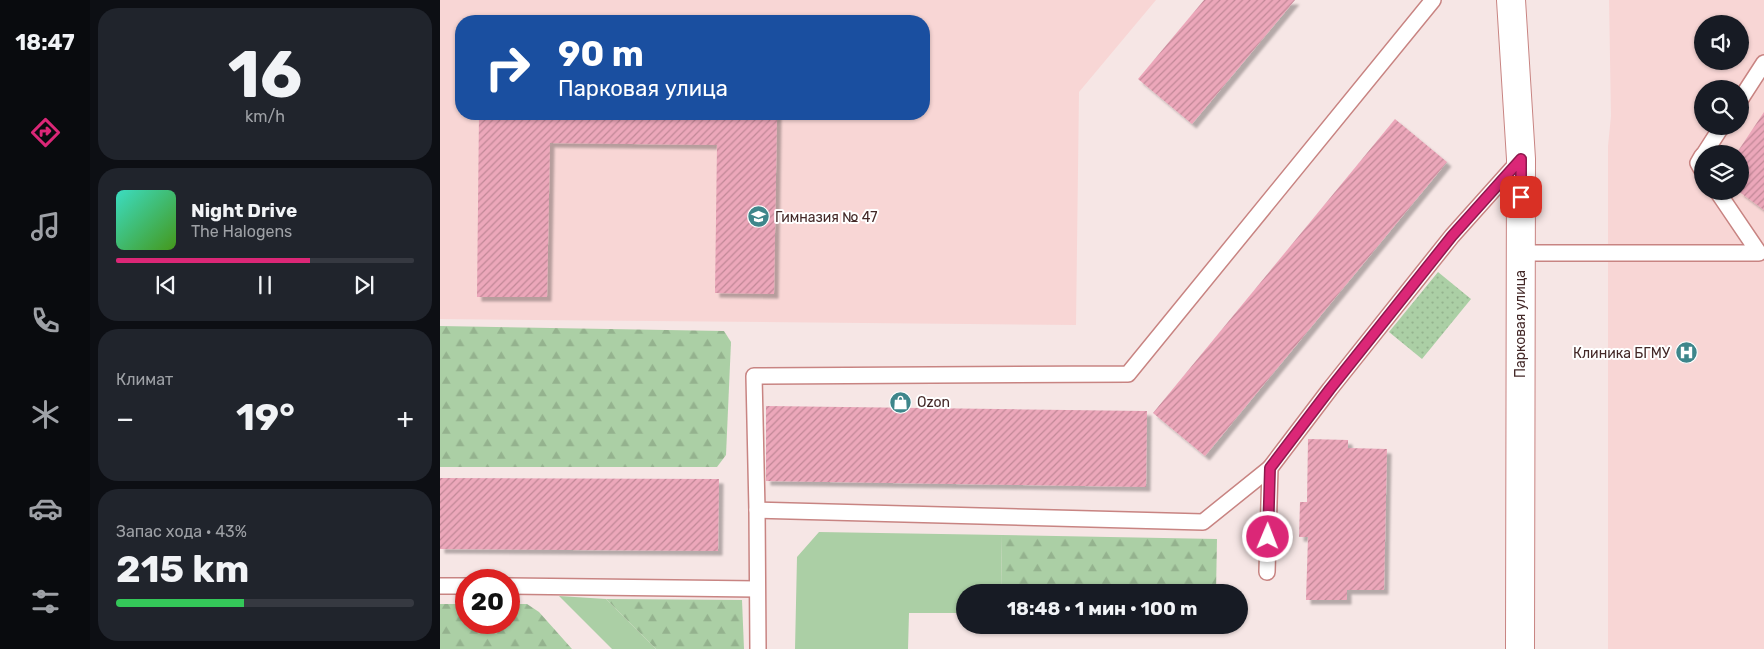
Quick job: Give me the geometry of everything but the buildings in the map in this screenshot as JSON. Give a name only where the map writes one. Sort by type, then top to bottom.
[{"type":"street","name":"Парковая улица","points":[[1511,0],[1521,159],[1520,649]]},
{"type":"lane","points":[[758,649],[754,376],[1128,374],[1433,0]]},
{"type":"lane","points":[[1749,86],[1764,64]]},
{"type":"lane","points":[[757,510],[1203,522],[1270,468],[1330,389],[1452,236],[1521,159]]},
{"type":"lane","points":[[1520,253],[1759,252],[1723,200]]},
{"type":"lane","points":[[1267,572],[1270,468]]},
{"type":"lane","points":[[440,586],[455,586]]},
{"type":"lane","points":[[520,586],[757,589]]},
{"type":"shaded area","name":"Гимназия № 47","points":[[440,0],[1156,0],[1079,92],[1076,325],[440,319]]},
{"type":"shaded area","name":"Клиника БГМУ","points":[[1609,0],[1764,0],[1764,649],[1608,649],[1608,146],[1611,116]]},
{"type":"green space","points":[[1438,272],[1471,299],[1422,359],[1389,332]]},
{"type":"green space","points":[[440,326],[724,331],[731,342],[726,455],[717,467],[440,467]]},
{"type":"green space","points":[[819,532],[1002,535],[1001,584],[956,584],[956,613],[909,613],[908,649],[795,649],[797,557]]},
{"type":"green space","points":[[1002,535],[1217,539],[1216,584],[1001,584]]},
{"type":"green space","points":[[559,596],[606,599],[656,649],[612,649]]},
{"type":"green space","points":[[606,599],[742,600],[744,649],[656,649]]},
{"type":"green space","points":[[440,604],[455,604],[455,634],[520,634],[520,604],[527,604],[539,612],[572,649],[440,649]]},
{"type":"place","name":"Гимназия № 47","points":[[759,217]]},
{"type":"place","name":"Клиника БГМУ","points":[[1686,353]]},
{"type":"place","name":"Ozon","points":[[901,402]]},
{"type":"route","points":[[1268,537],[1270,468],[1330,389],[1452,236],[1521,159],[1521,197]]}]
